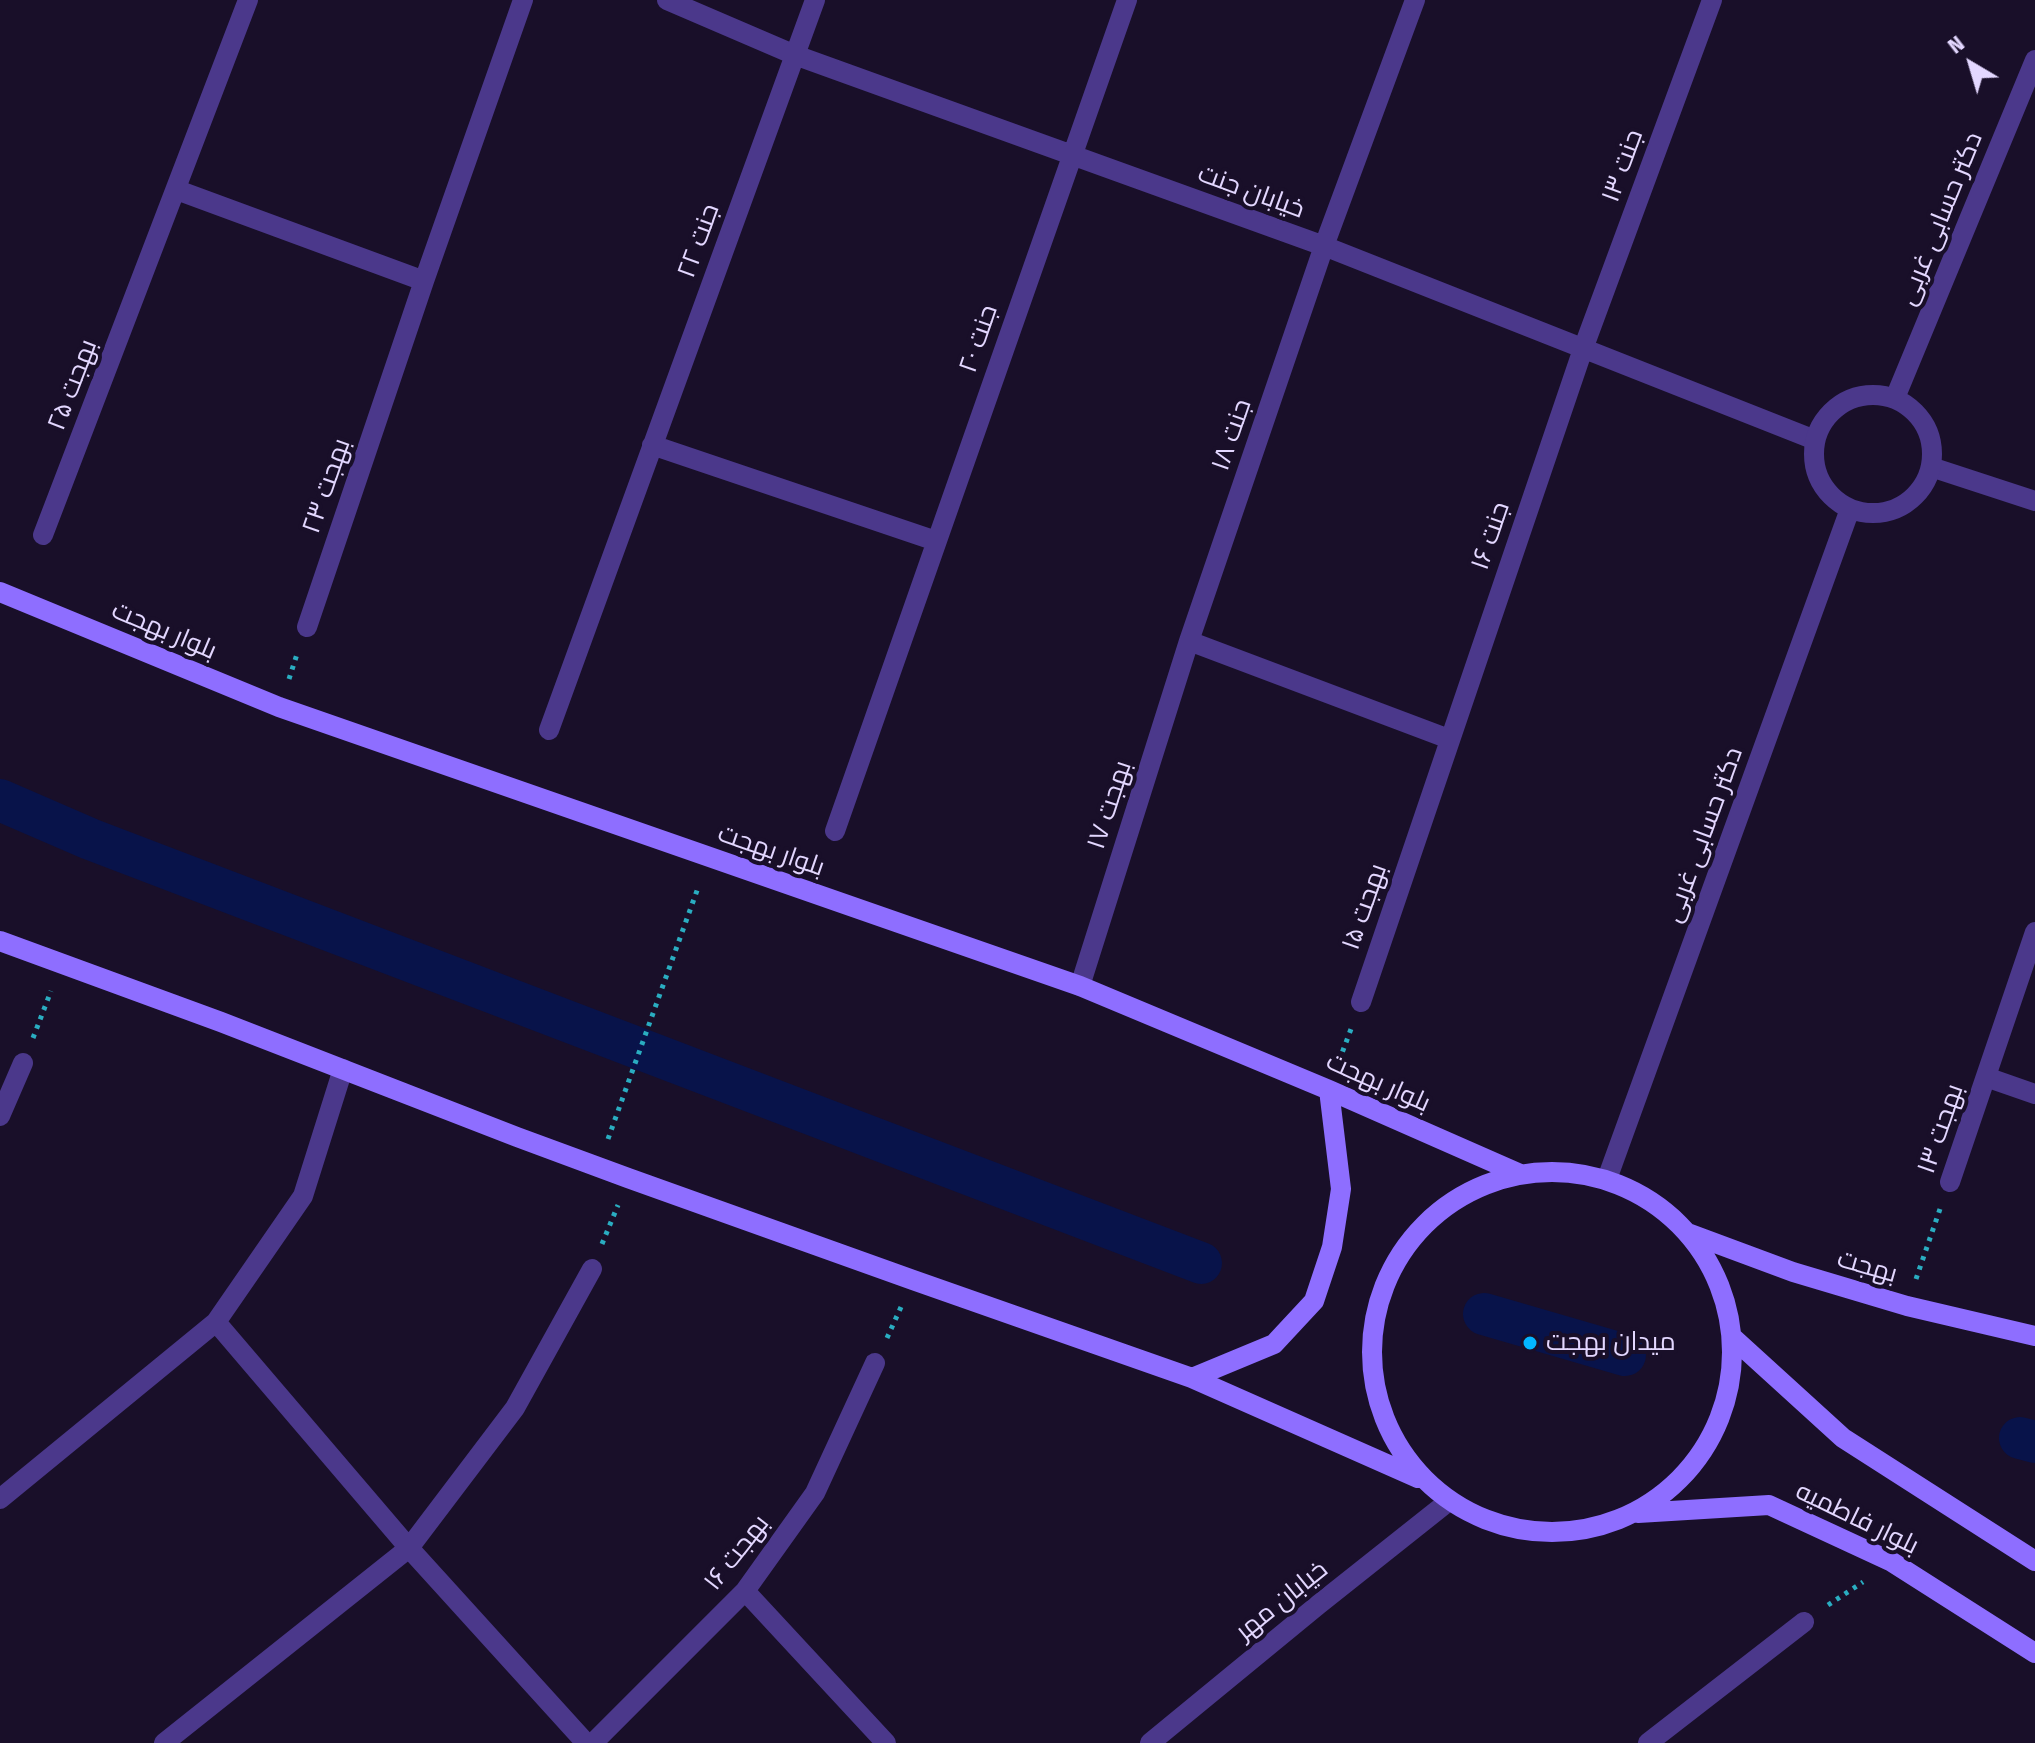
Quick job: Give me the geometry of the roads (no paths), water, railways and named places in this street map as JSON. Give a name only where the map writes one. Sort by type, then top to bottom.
[{"type":"main road","name":"بلوار بهجت","points":[[0,592],[279,707],[1080,986],[1520,1174]]},
{"type":"main road","points":[[0,941],[628,1178],[1192,1378],[1418,1478],[1449,1501],[1520,1532],[1579,1532],[1634,1514],[1670,1490],[1699,1458],[1719,1421],[1731,1380],[1732,1337],[1719,1281],[1688,1233],[1652,1200],[1607,1179],[1578,1173],[1549,1170],[1520,1174],[1448,1203],[1394,1260],[1370,1334],[1378,1411],[1418,1478]]},
{"type":"main road","points":[[1192,1378],[1274,1344],[1314,1301],[1332,1247],[1341,1189],[1329,1090]]},
{"type":"main road","name":"بهجت","points":[[1688,1233],[1793,1272],[1907,1306],[2035,1336]]},
{"type":"main road","name":"بلوار فاطمیه","points":[[1732,1337],[1843,1438],[2035,1561]]},
{"type":"main road","name":"بلوار فاطمیه","points":[[1634,1514],[1769,1505],[1892,1562],[2035,1653]]},
{"type":"street","name":"بهجت ۲۵","points":[[43,535],[248,0]]},
{"type":"street","name":"بهجت ۲۳","points":[[307,627],[523,0]]},
{"type":"street","name":"خیابان جنت","points":[[667,0],[795,55],[1324,246],[1815,440]]},
{"type":"street","name":"جنت ۲۲","points":[[549,730],[815,0]]},
{"type":"street","name":"جنت ۲۰","points":[[835,831],[1127,0]]},
{"type":"street","name":"جنت ۱۸","points":[[1189,641],[1324,246],[1415,0]]},
{"type":"street","name":"جنت ۱۳","points":[[1583,349],[1712,0]]},
{"type":"street","name":"دکتر حسابی غربی","points":[[1895,398],[2035,60]]},
{"type":"street","points":[[177,190],[424,281]]},
{"type":"street","name":"جنت ۱۶","points":[[1449,739],[1583,349]]},
{"type":"street","points":[[1875,394],[1895,398],[1910,406],[1929,434],[1931,467],[1923,486],[1909,501],[1891,511],[1870,513],[1850,509],[1824,489],[1813,457],[1815,440],[1823,421],[1836,406],[1855,397],[1875,394]]},
{"type":"street","points":[[652,445],[936,541]]},
{"type":"street","points":[[1931,467],[2035,501]]},
{"type":"street","name":"دکتر حسابی غربی","points":[[1607,1179],[1850,509]]},
{"type":"street","points":[[1189,641],[1449,739]]},
{"type":"street","name":"بهجت ۱۷","points":[[1080,986],[1189,641]]},
{"type":"street","name":"بهجت ۱۵","points":[[1361,1002],[1449,739]]},
{"type":"street","name":"بهجت ۱۳","points":[[1950,1182],[2035,932]]},
{"type":"street","points":[[0,1116],[23,1063]]},
{"type":"street","points":[[0,1499],[216,1322],[303,1196],[343,1069]]},
{"type":"street","points":[[1986,1077],[2035,1094]]},
{"type":"street","points":[[164,1743],[409,1548],[515,1408],[592,1269]]},
{"type":"street","points":[[216,1322],[409,1548],[586,1743]]},
{"type":"street","name":"بهجت ۱۶","points":[[593,1743],[745,1591],[815,1493],[875,1363]]},
{"type":"street","name":"خیابان مهر","points":[[1150,1743],[1449,1501]]},
{"type":"street","points":[[745,1591],[886,1743]]},
{"type":"street","points":[[1648,1743],[1804,1622]]},
{"type":"waterway","points":[[0,800],[90,839],[1201,1263]]},
{"type":"waterway","points":[[1484,1314],[1625,1355]]},
{"type":"waterway","points":[[2020,1438],[2035,1442]]},
{"type":"place","name":"میدان بهجت","points":[[1530,1343]]}]
